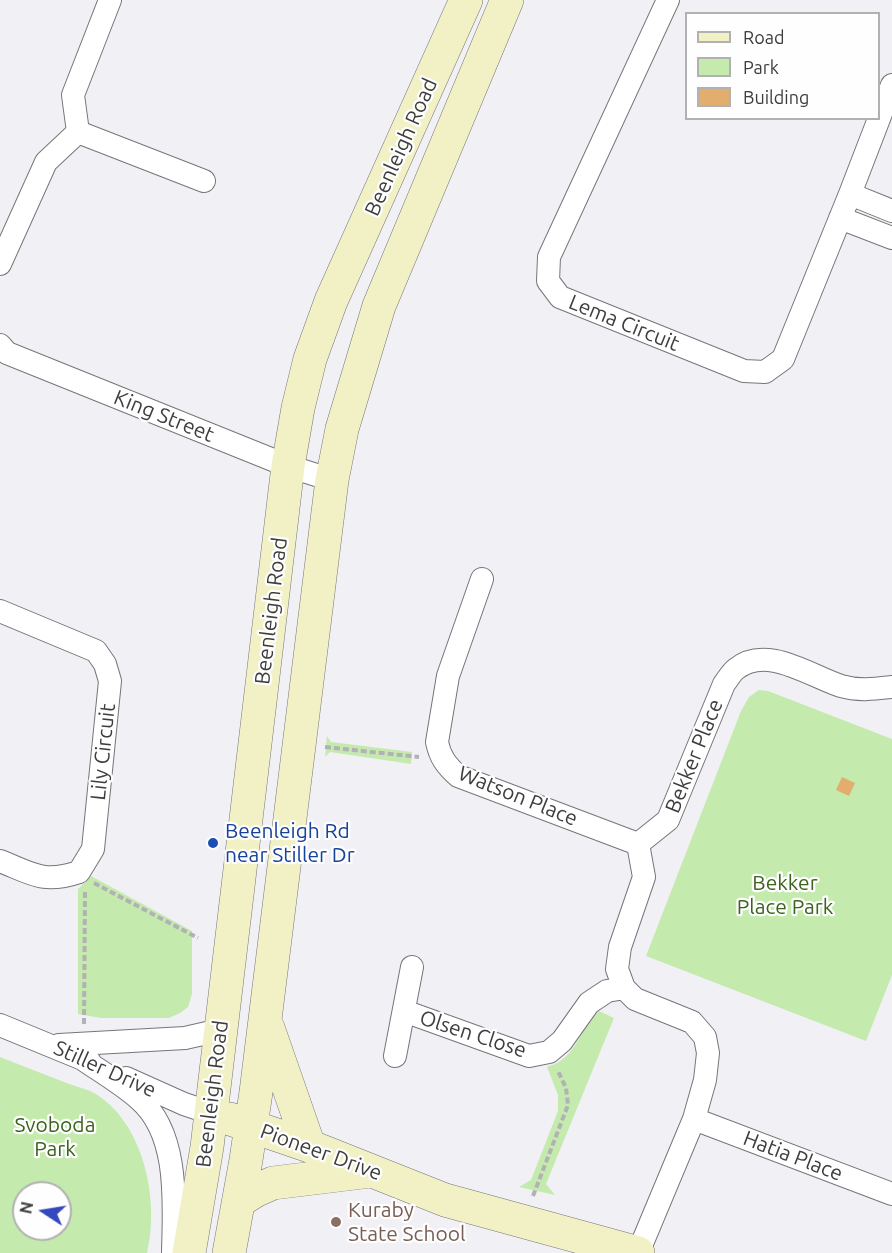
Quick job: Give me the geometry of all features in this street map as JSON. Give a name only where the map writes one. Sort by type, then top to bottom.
[{"type":"main road","name":"Beenleigh Road","points":[[189,1253],[210,1113],[288,466],[298,408],[310,359],[331,301],[466,0]]},
{"type":"main road","name":"Beenleigh Road","points":[[229,1253],[251,1126],[332,480],[342,429],[380,306],[507,0]]},
{"type":"main road","points":[[265,1018],[309,1146]]},
{"type":"main road","name":"Pioneer Drive","points":[[210,1113],[309,1146],[445,1200],[638,1253]]},
{"type":"main road","points":[[239,1201],[273,1183],[373,1171]]},
{"type":"street","points":[[78,132],[73,95],[110,0]]},
{"type":"street","name":"Lema Circuit","points":[[668,0],[549,257],[548,281],[560,297],[744,371],[765,372],[783,359],[879,120]]},
{"type":"street","name":"Lema Circuit","points":[[880,116],[892,85]]},
{"type":"street","points":[[78,132],[204,181]]},
{"type":"street","points":[[0,264],[46,162],[78,132]]},
{"type":"street","points":[[850,194],[892,211]]},
{"type":"street","points":[[840,218],[892,238]]},
{"type":"street","name":"King Street","points":[[0,345],[7,353],[288,466],[332,480]]},
{"type":"street","name":"Watson Place","points":[[482,579],[448,676],[437,742],[445,764],[458,776],[638,844]]},
{"type":"street","name":"Lily Circuit","points":[[0,611],[96,651],[105,664],[110,681],[93,849],[82,875]]},
{"type":"street","name":"Bekker Place","points":[[638,844],[668,820],[724,684],[736,669],[751,661],[772,660],[842,687],[860,690],[892,687]]},
{"type":"street","points":[[638,844],[644,877],[620,947],[617,969],[624,988],[635,999],[692,1022],[705,1037],[708,1053],[705,1080],[694,1119],[638,1253]]},
{"type":"street","points":[[0,861],[41,878],[82,875]]},
{"type":"street","name":"Olsen Close","points":[[395,1056],[412,967]]},
{"type":"street","name":"Olsen Close","points":[[404,1011],[529,1056],[549,1052],[562,1041],[590,1003],[607,991],[624,988]]},
{"type":"street","name":"Stiller Drive","points":[[0,1025],[78,1056],[171,1099],[210,1113]]},
{"type":"street","points":[[52,1045],[185,1038],[220,1030]]},
{"type":"street","points":[[78,1056],[139,1099],[156,1120],[165,1142],[172,1178],[173,1253]]},
{"type":"street","name":"Hatia Place","points":[[694,1119],[892,1194]]},
{"type":"path","points":[[321,747],[412,757],[441,757]]},
{"type":"path","points":[[84,1024],[82,875],[198,938]]},
{"type":"path","points":[[533,1196],[568,1105],[566,1088],[549,1052]]},
{"type":"green space","name":"Bekker Place Park","points":[[759,690],[768,691],[892,739],[892,975],[866,1041],[646,956],[741,711],[749,697]]},
{"type":"green space","points":[[327,736],[331,742],[412,752],[411,764],[330,752],[325,757]]},
{"type":"green space","points":[[91,876],[192,931],[192,994],[188,1007],[180,1013],[169,1018],[101,1018],[78,1014],[78,889]]},
{"type":"green space","points":[[599,1011],[614,1018],[546,1184],[555,1195],[519,1187],[531,1180],[558,1111],[558,1095],[547,1067],[557,1063],[571,1051],[588,1023]]},
{"type":"green space","name":"Svoboda Park","points":[[0,1057],[91,1091],[111,1106],[125,1123],[144,1164],[149,1187],[151,1232],[147,1253],[0,1253]]},
{"type":"building","points":[[842,777],[855,783],[849,796],[836,790]]},
{"type":"place","name":"Beenleigh Rd near Stiller Dr","points":[[213,843]]},
{"type":"place","name":"Kuraby State School","points":[[336,1222]]}]
